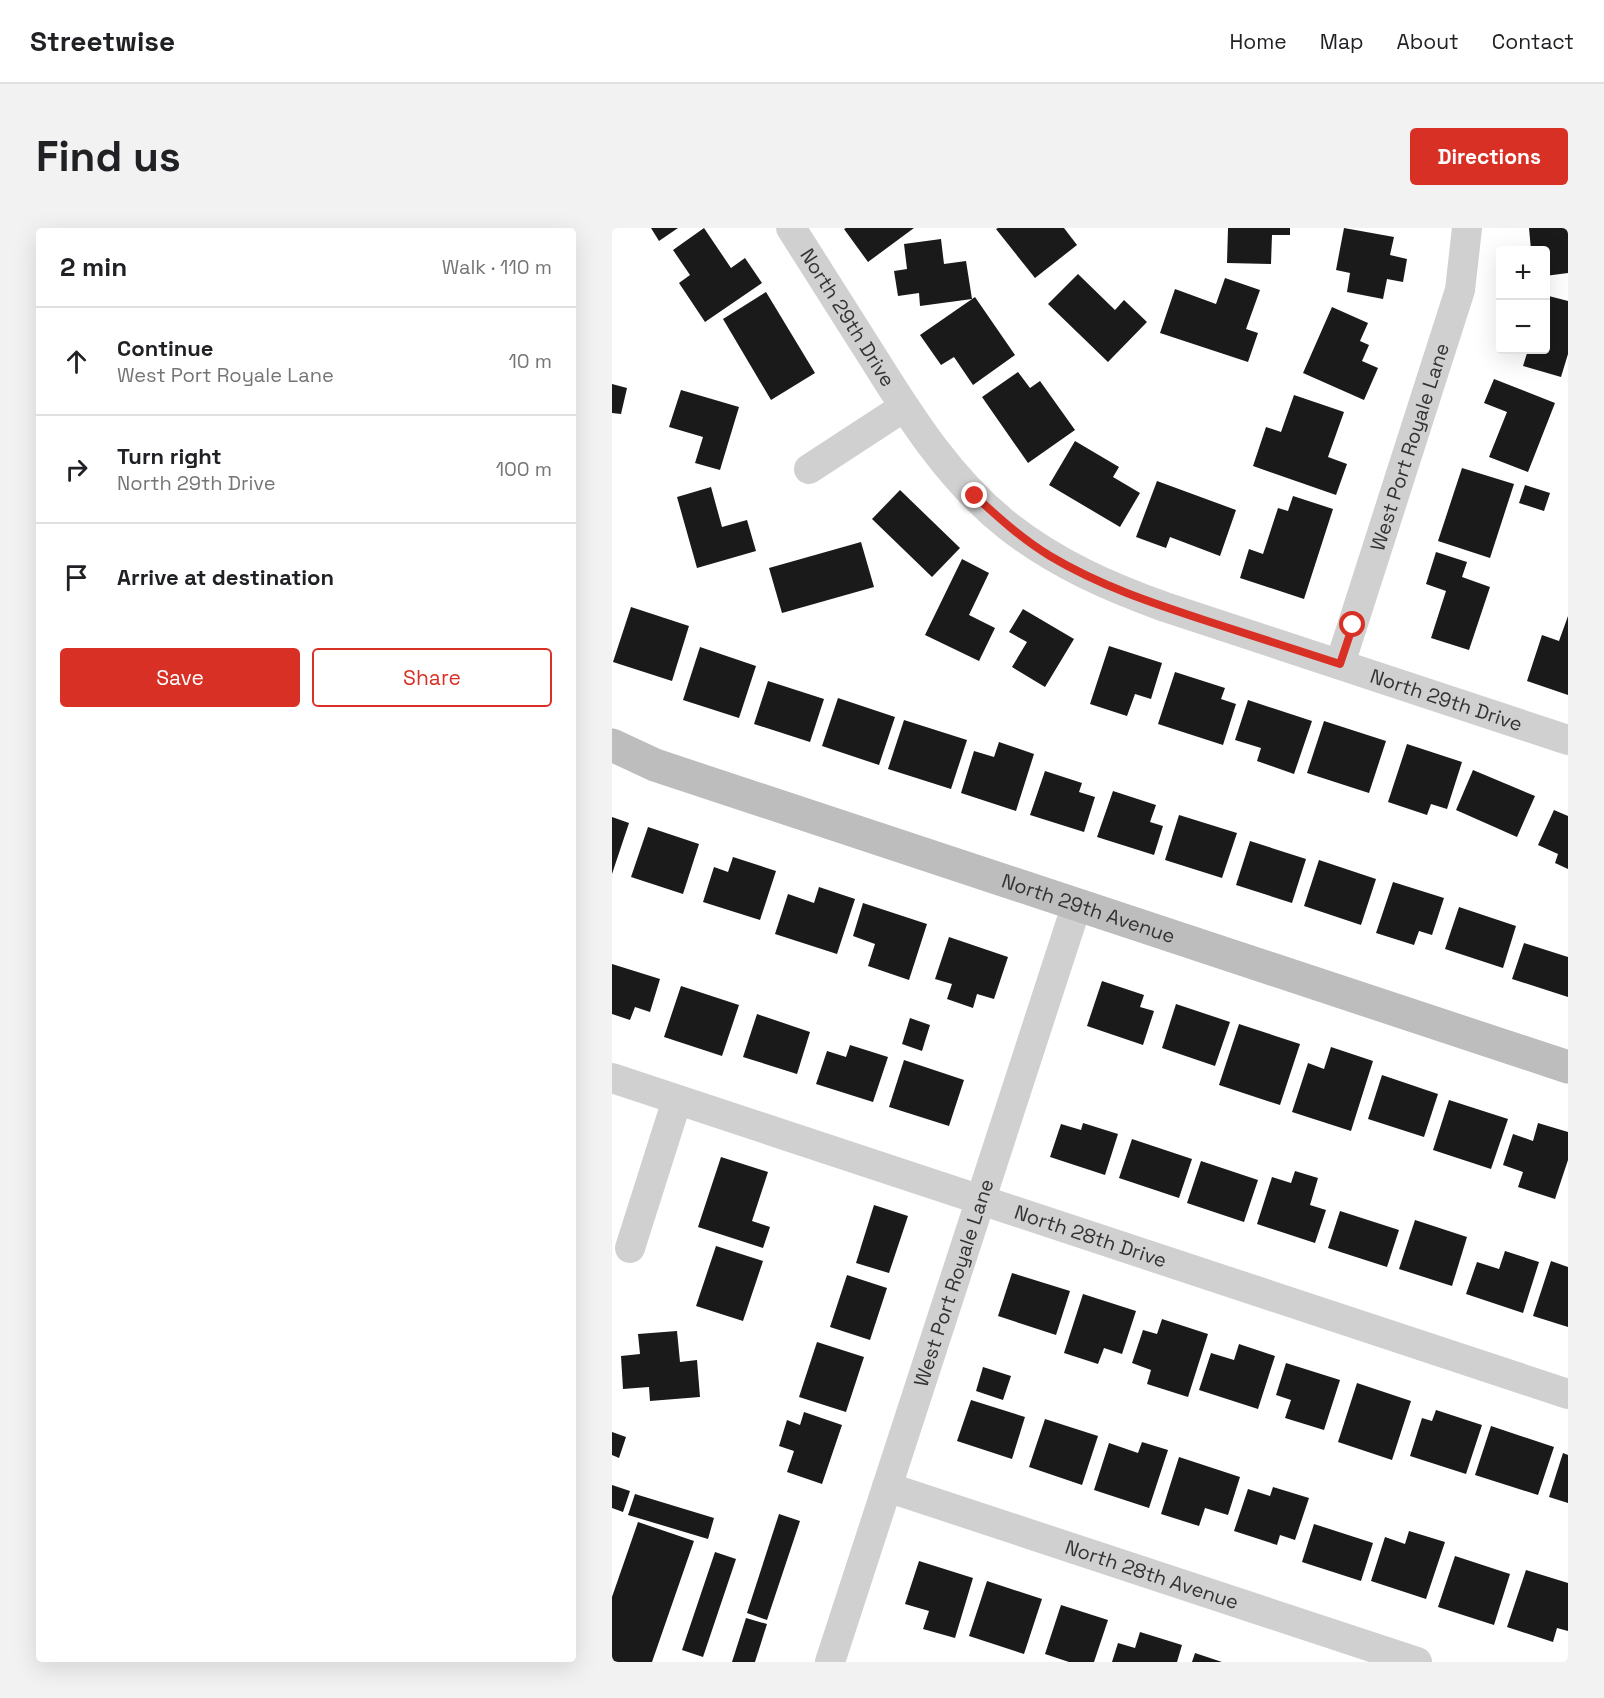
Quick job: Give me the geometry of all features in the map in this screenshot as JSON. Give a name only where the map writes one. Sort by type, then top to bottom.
[{"type":"street","name":"North 29th Drive","points":[[791,228],[904,407],[943,461],[975,496],[1007,525],[1049,555],[1091,577],[1165,607],[1568,740]]},
{"type":"street","name":"West Port Royale Lane","points":[[1340,664],[1460,290],[1467,228]]},
{"type":"street","name":"North 29th Drive","points":[[809,469],[904,407]]},
{"type":"street","name":"North 29th Avenue","points":[[612,745],[655,765],[1568,1067]]},
{"type":"street","name":"West Port Royale Lane","points":[[830,1662],[1077,904]]},
{"type":"street","name":"North 28th Drive","points":[[612,1078],[1568,1394]]},
{"type":"street","points":[[630,1248],[677,1100]]},
{"type":"street","name":"North 28th Avenue","points":[[887,1487],[1417,1662]]},
{"type":"building","points":[[651,228],[678,228],[659,241]]},
{"type":"building","points":[[704,228],[731,268],[745,258],[762,283],[705,322],[679,283],[690,275],[673,250]]},
{"type":"building","points":[[914,228],[868,262],[844,229]]},
{"type":"building","points":[[1064,228],[1077,245],[1035,278],[996,229]]},
{"type":"building","points":[[1228,228],[1290,228],[1290,235],[1272,235],[1271,264],[1227,263]]},
{"type":"building","points":[[1344,228],[1394,237],[1390,255],[1407,259],[1403,282],[1387,279],[1383,299],[1347,292],[1350,273],[1336,270]]},
{"type":"building","points":[[1529,228],[1568,228],[1568,273],[1550,275],[1550,246],[1531,246]]},
{"type":"building","points":[[941,239],[944,264],[966,261],[972,299],[920,306],[919,293],[898,296],[894,271],[907,269],[904,244]]},
{"type":"building","points":[[1078,274],[1115,310],[1124,300],[1147,322],[1108,362],[1048,304]]},
{"type":"building","points":[[1225,278],[1260,290],[1246,329],[1258,333],[1248,362],[1160,333],[1175,289],[1216,304]]},
{"type":"building","points":[[766,292],[815,373],[771,400],[723,319]]},
{"type":"building","points":[[1550,296],[1568,301],[1568,354],[1561,377],[1523,366],[1527,354],[1550,354]]},
{"type":"building","points":[[975,297],[1015,355],[973,385],[954,357],[941,365],[920,335]]},
{"type":"building","points":[[1332,307],[1368,323],[1360,341],[1369,345],[1362,361],[1378,368],[1364,400],[1303,373]]},
{"type":"building","points":[[1018,372],[1030,388],[1040,381],[1075,430],[1028,463],[982,397]]},
{"type":"building","points":[[1494,379],[1555,403],[1528,472],[1489,457],[1507,412],[1484,403]]},
{"type":"building","points":[[612,384],[627,388],[621,414],[612,413]]},
{"type":"building","points":[[681,390],[739,407],[720,470],[695,463],[703,437],[669,427]]},
{"type":"building","points":[[1294,395],[1344,412],[1328,457],[1347,464],[1336,495],[1253,466],[1266,427],[1281,432]]},
{"type":"building","points":[[1075,441],[1119,467],[1113,477],[1140,493],[1120,527],[1049,485]]},
{"type":"building","points":[[1462,468],[1514,484],[1490,558],[1438,541]]},
{"type":"building","points":[[1157,481],[1236,510],[1220,556],[1170,537],[1166,548],[1136,537]]},
{"type":"building","points":[[1525,485],[1550,493],[1544,511],[1519,503]]},
{"type":"building","points":[[711,487],[722,527],[747,520],[756,551],[697,568],[677,497]]},
{"type":"building","points":[[900,490],[960,548],[932,577],[872,519]]},
{"type":"building","points":[[1293,496],[1333,509],[1304,599],[1240,578],[1249,549],[1263,554],[1278,508],[1288,511]]},
{"type":"building","points":[[861,542],[874,587],[782,613],[769,568]]},
{"type":"building","points":[[1436,552],[1467,562],[1462,577],[1490,587],[1469,650],[1431,638],[1446,591],[1426,584]]},
{"type":"building","points":[[962,559],[989,573],[969,615],[995,628],[979,661],[925,635]]},
{"type":"building","points":[[631,607],[689,626],[672,681],[613,662]]},
{"type":"building","points":[[1023,609],[1074,639],[1045,687],[1012,667],[1027,642],[1009,632]]},
{"type":"building","points":[[1568,616],[1568,695],[1527,681],[1542,635],[1559,641]]},
{"type":"building","points":[[1109,646],[1162,663],[1151,699],[1135,694],[1127,716],[1090,704]]},
{"type":"building","points":[[700,647],[756,666],[739,718],[683,700]]},
{"type":"building","points":[[1175,672],[1225,688],[1221,699],[1236,704],[1223,745],[1158,724]]},
{"type":"building","points":[[768,681],[824,699],[810,742],[754,724]]},
{"type":"building","points":[[838,698],[895,717],[879,765],[822,746]]},
{"type":"building","points":[[1248,700],[1312,721],[1294,774],[1257,761],[1261,748],[1235,740]]},
{"type":"building","points":[[904,720],[967,740],[951,789],[888,769]]},
{"type":"building","points":[[1324,721],[1386,741],[1369,793],[1307,773]]},
{"type":"building","points":[[999,742],[1034,754],[1016,811],[961,793],[974,751],[994,757]]},
{"type":"building","points":[[1407,744],[1462,762],[1447,809],[1431,804],[1427,815],[1388,802]]},
{"type":"building","points":[[1473,770],[1535,796],[1517,837],[1456,810]]},
{"type":"building","points":[[1045,771],[1082,783],[1079,792],[1095,797],[1084,832],[1030,815]]},
{"type":"building","points":[[1113,791],[1156,805],[1150,822],[1163,826],[1154,855],[1097,837]]},
{"type":"building","points":[[1554,810],[1568,816],[1568,869],[1555,863],[1558,854],[1538,845]]},
{"type":"building","points":[[1179,815],[1237,833],[1222,878],[1165,860]]},
{"type":"building","points":[[612,817],[629,823],[612,874]]},
{"type":"building","points":[[648,827],[699,844],[683,894],[631,877]]},
{"type":"building","points":[[1250,841],[1306,859],[1292,903],[1236,885]]},
{"type":"building","points":[[733,857],[776,871],[760,920],[703,902],[714,867],[728,872]]},
{"type":"building","points":[[1319,860],[1376,879],[1361,925],[1304,906]]},
{"type":"building","points":[[1393,882],[1444,898],[1432,935],[1419,931],[1414,945],[1376,933]]},
{"type":"building","points":[[819,887],[855,899],[837,954],[775,934],[788,894],[814,903]]},
{"type":"building","points":[[863,903],[927,924],[909,980],[868,966],[875,944],[853,936]]},
{"type":"building","points":[[1459,907],[1516,926],[1503,968],[1445,949]]},
{"type":"building","points":[[949,937],[1008,957],[994,999],[977,994],[973,1008],[947,999],[952,984],[935,979]]},
{"type":"building","points":[[1524,943],[1568,957],[1568,997],[1512,979]]},
{"type":"building","points":[[612,964],[660,979],[650,1012],[635,1007],[630,1020],[612,1014]]},
{"type":"building","points":[[1102,981],[1144,995],[1140,1007],[1154,1011],[1143,1045],[1087,1026]]},
{"type":"building","points":[[681,986],[739,1005],[722,1056],[664,1037]]},
{"type":"building","points":[[1176,1004],[1230,1022],[1215,1066],[1162,1048]]},
{"type":"building","points":[[757,1014],[810,1032],[797,1074],[743,1057]]},
{"type":"building","points":[[910,1018],[930,1025],[922,1051],[902,1044]]},
{"type":"building","points":[[1239,1024],[1300,1044],[1280,1105],[1219,1085]]},
{"type":"building","points":[[850,1045],[888,1057],[873,1102],[816,1084],[827,1051],[846,1057]]},
{"type":"building","points":[[1331,1047],[1373,1061],[1351,1131],[1292,1112],[1308,1063],[1324,1069]]},
{"type":"building","points":[[904,1060],[964,1080],[949,1126],[889,1107]]},
{"type":"building","points":[[1382,1075],[1438,1094],[1424,1137],[1368,1119]]},
{"type":"building","points":[[1449,1100],[1508,1119],[1491,1169],[1433,1150]]},
{"type":"building","points":[[1083,1123],[1118,1134],[1105,1175],[1050,1157],[1061,1124],[1081,1130]]},
{"type":"building","points":[[1538,1123],[1568,1132],[1568,1160],[1555,1199],[1518,1187],[1523,1172],[1503,1165],[1513,1134],[1533,1141]]},
{"type":"building","points":[[1132,1139],[1192,1159],[1179,1198],[1119,1178]]},
{"type":"building","points":[[721,1157],[768,1172],[752,1221],[770,1227],[763,1248],[698,1227]]},
{"type":"building","points":[[1201,1161],[1258,1180],[1244,1222],[1187,1203]]},
{"type":"building","points":[[1295,1171],[1318,1178],[1310,1205],[1326,1210],[1315,1243],[1257,1224],[1272,1177],[1291,1183]]},
{"type":"building","points":[[874,1205],[908,1216],[889,1273],[856,1263]]},
{"type":"building","points":[[1340,1211],[1399,1230],[1387,1267],[1328,1248]]},
{"type":"building","points":[[1415,1220],[1467,1237],[1452,1286],[1399,1269]]},
{"type":"building","points":[[716,1246],[763,1261],[743,1321],[696,1306]]},
{"type":"building","points":[[1505,1251],[1539,1262],[1523,1313],[1466,1294],[1477,1262],[1499,1269]]},
{"type":"building","points":[[1551,1261],[1568,1267],[1568,1327],[1533,1316]]},
{"type":"building","points":[[1012,1273],[1070,1291],[1056,1335],[998,1316]]},
{"type":"building","points":[[847,1275],[887,1288],[870,1340],[830,1327]]},
{"type":"building","points":[[1083,1294],[1136,1311],[1122,1354],[1104,1348],[1098,1364],[1064,1353]]},
{"type":"building","points":[[1162,1319],[1208,1334],[1188,1397],[1147,1384],[1151,1370],[1132,1363],[1143,1330],[1157,1334]]},
{"type":"building","points":[[677,1331],[680,1362],[697,1360],[700,1397],[650,1401],[649,1387],[623,1389],[621,1356],[640,1354],[638,1334]]},
{"type":"building","points":[[817,1342],[864,1357],[846,1412],[799,1397]]},
{"type":"building","points":[[1239,1344],[1275,1356],[1258,1409],[1199,1390],[1211,1353],[1234,1360]]},
{"type":"building","points":[[1286,1363],[1340,1380],[1324,1430],[1285,1418],[1291,1400],[1276,1395]]},
{"type":"building","points":[[983,1367],[1011,1376],[1003,1400],[976,1391]]},
{"type":"building","points":[[1357,1383],[1411,1401],[1392,1460],[1338,1442]]},
{"type":"building","points":[[971,1400],[1025,1417],[1012,1459],[957,1441]]},
{"type":"building","points":[[1436,1410],[1482,1425],[1466,1474],[1410,1456],[1422,1418],[1432,1421]]},
{"type":"building","points":[[804,1412],[842,1425],[822,1484],[787,1472],[794,1451],[779,1446],[787,1420],[800,1425]]},
{"type":"building","points":[[1045,1419],[1098,1436],[1082,1485],[1029,1467]]},
{"type":"building","points":[[1491,1426],[1554,1447],[1538,1495],[1475,1475]]},
{"type":"building","points":[[612,1432],[626,1437],[619,1458],[612,1455]]},
{"type":"building","points":[[1142,1442],[1168,1450],[1149,1508],[1094,1490],[1109,1443],[1138,1453]]},
{"type":"building","points":[[1563,1453],[1568,1455],[1568,1503],[1549,1497]]},
{"type":"building","points":[[1179,1457],[1240,1477],[1228,1515],[1205,1508],[1199,1526],[1161,1514]]},
{"type":"building","points":[[612,1485],[630,1491],[623,1512],[612,1508]]},
{"type":"building","points":[[1273,1487],[1309,1498],[1295,1540],[1280,1535],[1277,1545],[1234,1531],[1248,1489],[1270,1496]]},
{"type":"building","points":[[635,1494],[714,1518],[708,1539],[628,1515]]},
{"type":"building","points":[[779,1514],[800,1521],[767,1620],[747,1613]]},
{"type":"building","points":[[638,1522],[694,1541],[652,1662],[612,1662],[612,1597]]},
{"type":"building","points":[[1314,1524],[1373,1543],[1361,1581],[1302,1562]]},
{"type":"building","points":[[1409,1531],[1445,1542],[1426,1599],[1371,1581],[1385,1537],[1405,1544]]},
{"type":"building","points":[[715,1552],[736,1559],[703,1657],[682,1650]]},
{"type":"building","points":[[1455,1556],[1510,1574],[1494,1625],[1438,1607]]},
{"type":"building","points":[[919,1561],[973,1578],[955,1638],[923,1629],[929,1611],[905,1604]]},
{"type":"building","points":[[1526,1570],[1568,1583],[1568,1631],[1557,1628],[1553,1642],[1507,1627]]},
{"type":"building","points":[[987,1581],[1042,1599],[1024,1654],[969,1636]]},
{"type":"building","points":[[1061,1605],[1108,1620],[1094,1662],[1069,1662],[1045,1654]]},
{"type":"building","points":[[746,1618],[767,1624],[755,1662],[732,1662]]},
{"type":"building","points":[[1140,1632],[1182,1645],[1177,1662],[1112,1662],[1118,1643],[1135,1648]]},
{"type":"building","points":[[1195,1653],[1222,1662],[1192,1662]]},
{"type":"route","points":[[975,496],[1007,525],[1049,555],[1091,577],[1165,607],[1340,664],[1353,625]]}]
